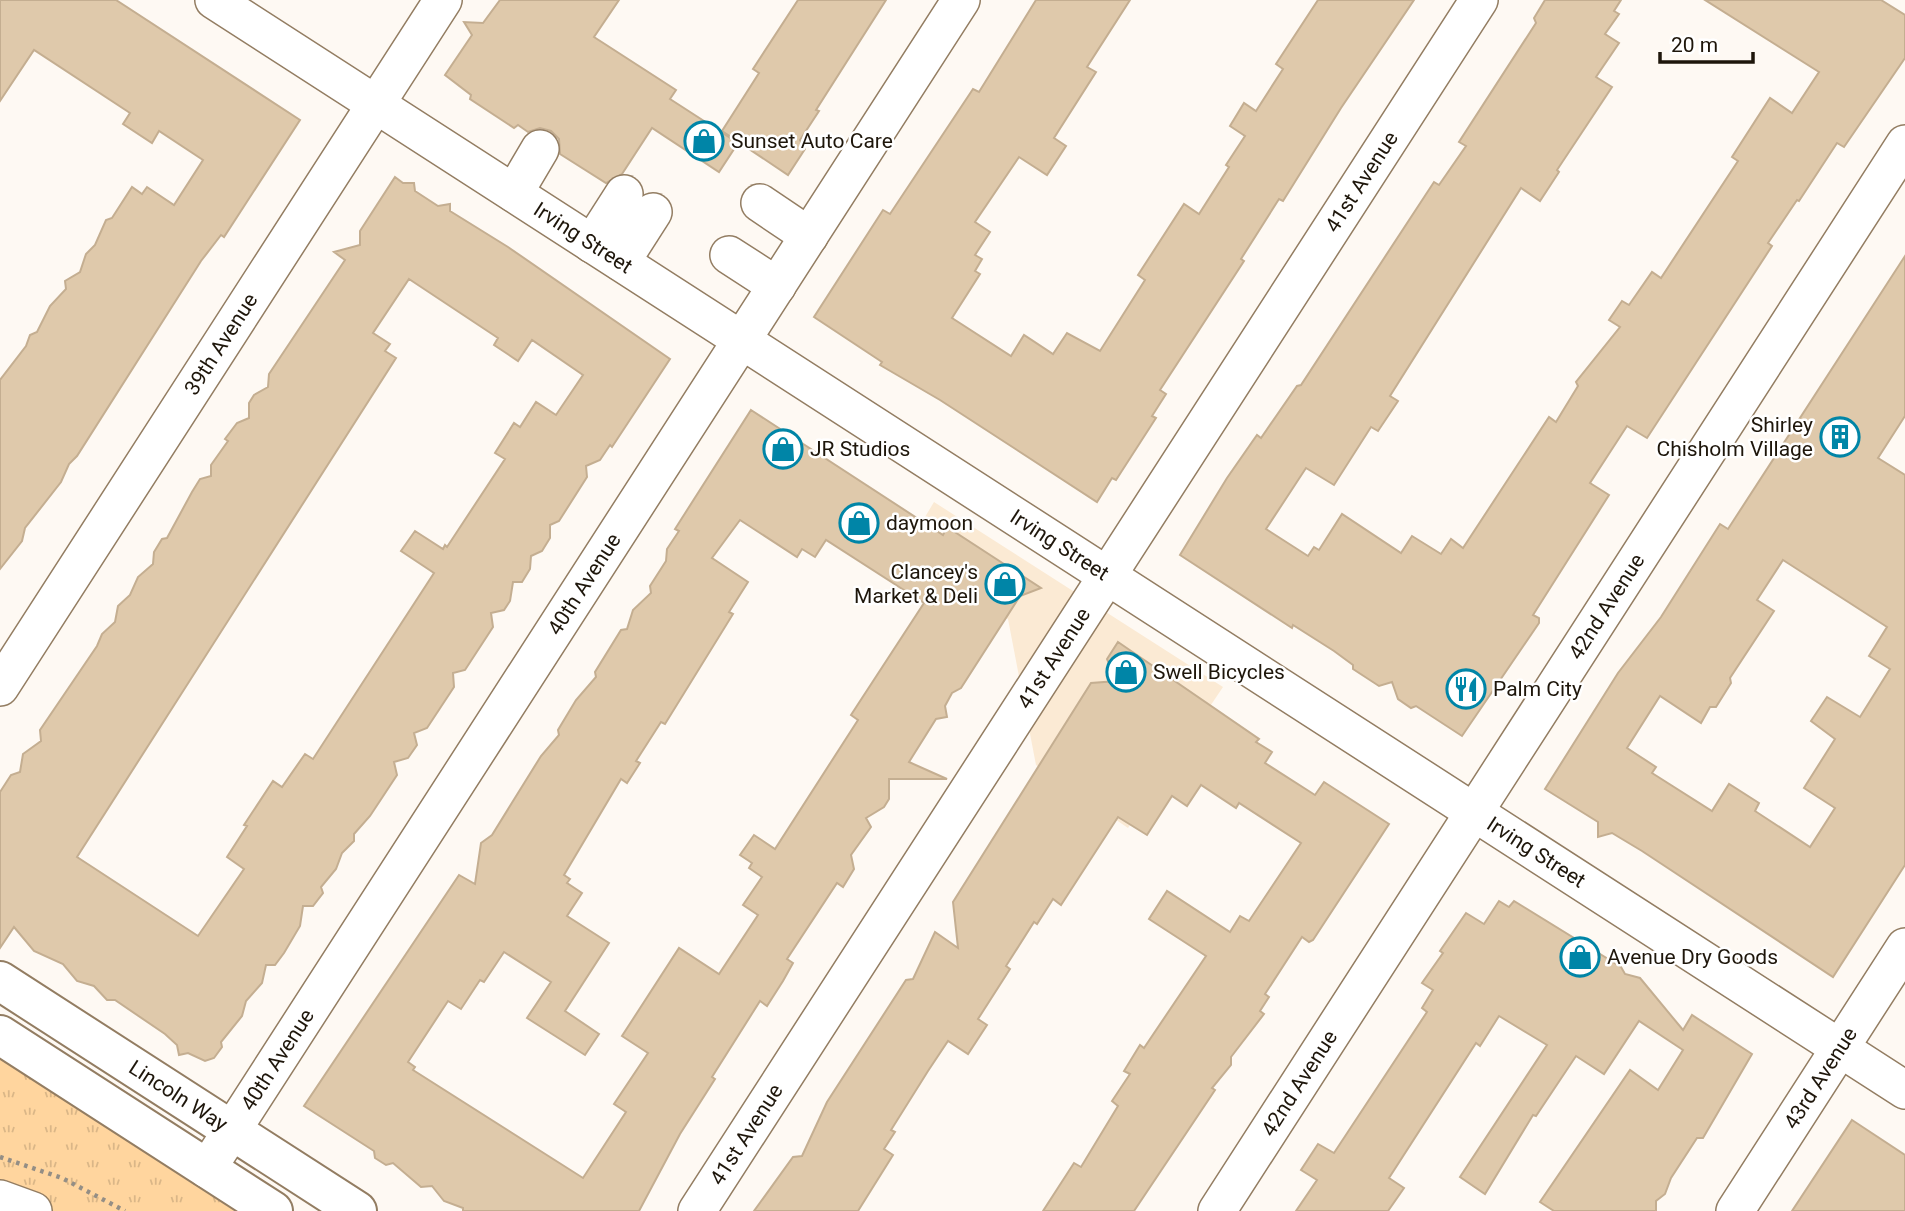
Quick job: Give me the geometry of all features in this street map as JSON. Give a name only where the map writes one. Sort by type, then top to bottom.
[{"type":"main road","name":"Lincoln Way","points":[[0,981],[357,1211]]},
{"type":"main road","points":[[0,1035],[273,1211]]},
{"type":"street","name":"Irving Street","points":[[214,0],[1905,1090]]},
{"type":"street","name":"39th Avenue","points":[[0,687],[443,0]]},
{"type":"street","name":"40th Avenue","points":[[207,1169],[961,0]]},
{"type":"street","name":"41st Avenue","points":[[697,1211],[1479,0]]},
{"type":"street","name":"42nd Avenue","points":[[1217,1211],[1905,144]]},
{"type":"street","points":[[514,193],[540,149]]},
{"type":"street","points":[[606,253],[638,203]]},
{"type":"street","points":[[760,203],[809,236]]},
{"type":"street","points":[[729,255],[777,286]]},
{"type":"street","name":"43rd Avenue","points":[[1735,1211],[1905,947]]},
{"type":"street","points":[[0,1199],[33,1211]]},
{"type":"path","points":[[0,1157],[62,1178],[125,1211]]},
{"type":"shaded area","points":[[934,502],[1223,687],[1128,828],[1036,765],[1008,619],[904,552]]},
{"type":"green space","points":[[0,1059],[235,1211],[0,1211]]},
{"type":"building","points":[[0,0],[116,0],[300,120],[224,237],[221,235],[201,261],[77,456],[69,464],[61,482],[25,528],[22,541],[0,569],[0,380],[26,346],[30,335],[37,332],[50,306],[66,289],[65,281],[80,272],[86,254],[95,245],[106,220],[112,218],[132,187],[142,194],[147,187],[174,205],[203,160],[159,131],[152,143],[123,124],[130,113],[34,50],[0,101]]},
{"type":"building","points":[[500,0],[619,0],[594,37],[676,90],[670,99],[738,143],[719,172],[652,128],[622,174],[606,183],[560,154],[559,139],[551,131],[540,128],[528,132],[518,125],[514,128],[470,99],[471,95],[445,75],[472,35],[464,22],[483,23]]},
{"type":"building","points":[[798,0],[886,0],[816,110],[819,111],[800,140],[805,149],[788,175],[722,131],[759,73],[753,69]]},
{"type":"building","points":[[1036,0],[1130,0],[1087,67],[1096,72],[1054,138],[1066,146],[1047,175],[1019,157],[975,222],[990,232],[975,255],[982,259],[975,271],[980,274],[952,318],[1011,356],[1024,335],[1053,354],[1067,333],[1100,351],[1145,280],[1138,275],[1184,204],[1199,214],[1229,167],[1226,165],[1245,136],[1230,126],[1244,103],[1256,111],[1283,69],[1276,64],[1318,0],[1414,0],[1341,108],[1283,201],[1279,199],[1241,259],[1244,261],[1160,390],[1166,394],[1152,416],[1156,418],[1116,480],[1112,478],[1097,502],[940,400],[880,365],[882,362],[814,317],[883,210],[890,214],[973,89],[979,92]]},
{"type":"building","points":[[1545,0],[1621,0],[1614,11],[1619,14],[1605,34],[1619,43],[1596,77],[1612,87],[1557,170],[1559,172],[1540,201],[1521,188],[1390,396],[1398,401],[1378,431],[1371,427],[1334,485],[1306,468],[1266,529],[1308,556],[1314,547],[1319,550],[1342,514],[1401,553],[1412,536],[1441,554],[1451,539],[1463,548],[1549,417],[1556,422],[1578,386],[1576,382],[1620,327],[1609,320],[1622,301],[1629,305],[1652,272],[1661,278],[1738,161],[1732,157],[1770,98],[1792,113],[1819,72],[1705,0],[1881,0],[1905,15],[1905,58],[1844,147],[1837,143],[1799,201],[1797,200],[1768,243],[1772,246],[1647,438],[1627,426],[1590,483],[1609,495],[1533,615],[1539,618],[1539,623],[1462,736],[1416,706],[1411,708],[1398,699],[1392,682],[1379,686],[1353,669],[1353,665],[1334,651],[1293,625],[1292,628],[1180,555],[1257,435],[1261,438],[1297,386],[1301,385],[1434,182],[1439,185],[1466,146],[1459,142],[1536,23],[1534,18]]},
{"type":"building","points":[[395,177],[403,183],[414,183],[415,191],[438,206],[450,204],[450,211],[508,247],[670,359],[612,447],[610,445],[600,460],[586,466],[587,477],[559,521],[550,525],[550,538],[542,551],[531,556],[530,569],[522,582],[513,582],[510,601],[504,610],[491,613],[493,627],[465,670],[453,673],[454,687],[427,728],[414,733],[417,745],[408,758],[394,762],[397,775],[370,816],[354,834],[354,841],[342,853],[336,869],[321,887],[323,893],[313,906],[303,906],[300,926],[284,953],[275,965],[266,965],[262,983],[246,1001],[242,1016],[221,1042],[222,1047],[214,1058],[205,1061],[188,1053],[179,1055],[177,1045],[165,1034],[115,1000],[107,1000],[94,986],[77,981],[63,964],[34,951],[14,927],[0,948],[0,792],[11,775],[20,772],[23,754],[41,741],[40,730],[97,646],[102,634],[115,622],[118,606],[130,595],[138,577],[153,564],[154,552],[162,539],[167,538],[200,479],[211,476],[211,465],[228,441],[225,439],[237,423],[249,418],[249,403],[254,395],[268,387],[269,374],[345,260],[334,252],[360,245],[360,231]],"holes":[[[409,279],[498,338],[494,345],[518,361],[532,340],[583,375],[556,415],[536,402],[520,427],[514,423],[495,453],[505,459],[447,547],[445,545],[443,549],[415,531],[401,551],[434,573],[313,759],[305,754],[282,787],[273,781],[244,825],[247,826],[227,857],[244,869],[198,936],[77,857],[396,358],[385,351],[390,344],[373,333]]]},
{"type":"building","points":[[1905,256],[1905,416],[1878,458],[1905,475],[1905,865],[1833,977],[1612,833],[1598,837],[1598,822],[1545,789],[1618,673],[1661,617],[1720,524],[1728,529]],"holes":[[[1783,560],[1887,627],[1869,656],[1890,669],[1860,717],[1827,697],[1811,721],[1835,739],[1804,788],[1835,808],[1810,847],[1755,811],[1759,803],[1729,784],[1712,811],[1652,773],[1656,767],[1627,748],[1660,696],[1701,723],[1710,707],[1716,707],[1731,683],[1730,678],[1774,611],[1757,600]]]},
{"type":"building","points":[[751,410],[943,535],[947,527],[1041,588],[1020,596],[961,688],[952,693],[945,706],[947,717],[936,719],[909,762],[947,779],[889,779],[889,799],[884,807],[866,818],[871,827],[851,855],[854,869],[843,887],[837,883],[787,959],[793,963],[767,1006],[760,1001],[712,1077],[715,1079],[680,1134],[639,1211],[463,1211],[463,1208],[444,1201],[432,1186],[421,1187],[393,1163],[386,1165],[375,1158],[374,1151],[304,1106],[459,875],[475,884],[481,843],[492,835],[541,756],[559,735],[558,730],[576,700],[596,677],[595,672],[621,630],[627,629],[633,610],[651,593],[650,586],[666,561],[667,549],[679,531],[675,529]],"holes":[[[740,520],[797,557],[802,549],[815,557],[826,540],[924,603],[851,715],[858,720],[775,849],[754,835],[740,855],[752,863],[749,868],[762,877],[743,905],[758,915],[719,974],[679,948],[622,1036],[648,1053],[614,1104],[626,1112],[583,1178],[413,1070],[415,1067],[408,1062],[448,1001],[461,1009],[480,980],[484,982],[504,952],[551,982],[527,1018],[585,1055],[599,1034],[565,1011],[609,943],[567,916],[582,893],[567,883],[570,879],[564,875],[621,779],[627,783],[640,763],[636,761],[661,722],[665,724],[733,614],[729,612],[748,582],[712,558]]]},
{"type":"building","points":[[1118,642],[1259,739],[1256,742],[1272,752],[1265,763],[1315,795],[1324,782],[1389,824],[1313,940],[1309,942],[1302,937],[1265,994],[1269,997],[1260,1011],[1264,1014],[1231,1057],[1231,1065],[1212,1088],[1215,1090],[1134,1211],[1043,1211],[1074,1163],[1081,1167],[1118,1106],[1112,1101],[1130,1074],[1124,1071],[1140,1045],[1144,1048],[1206,956],[1149,919],[1167,891],[1230,932],[1240,916],[1249,921],[1301,843],[1239,803],[1236,808],[1201,785],[1187,806],[1172,796],[1147,835],[1118,817],[1061,905],[1053,899],[1037,924],[1034,922],[1006,966],[1010,969],[978,1019],[987,1025],[968,1054],[948,1041],[928,1071],[891,1130],[895,1132],[884,1149],[893,1155],[858,1211],[754,1211],[793,1157],[802,1156],[827,1102],[906,980],[913,979],[935,932],[958,948],[953,902],[1091,683],[1117,681],[1107,659]]},
{"type":"building","points":[[1499,901],[1509,907],[1514,901],[1621,967],[1625,974],[1640,978],[1683,1030],[1692,1015],[1752,1054],[1703,1138],[1697,1138],[1671,1178],[1665,1194],[1656,1201],[1656,1211],[1554,1211],[1540,1202],[1630,1070],[1658,1090],[1683,1050],[1639,1021],[1604,1074],[1576,1056],[1536,1116],[1533,1115],[1485,1194],[1460,1177],[1547,1045],[1499,1016],[1480,1046],[1476,1043],[1389,1178],[1404,1188],[1388,1211],[1296,1211],[1317,1180],[1301,1170],[1318,1144],[1334,1153],[1427,1012],[1422,1008],[1433,990],[1422,983],[1443,953],[1440,951],[1466,913],[1484,924]]},
{"type":"building","points":[[1852,1120],[1905,1155],[1905,1211],[1792,1211]]},
{"type":"place","name":"Sunset Auto Care","points":[[704,141]]},
{"type":"place","name":"Shirley Chisholm Village","points":[[1840,437]]},
{"type":"place","name":"JR Studios","points":[[783,449]]},
{"type":"place","name":"daymoon","points":[[859,523]]},
{"type":"place","name":"Clancey's Market & Deli","points":[[1005,584]]},
{"type":"place","name":"Swell Bicycles","points":[[1126,672]]},
{"type":"place","name":"Palm City","points":[[1466,689]]},
{"type":"place","name":"Avenue Dry Goods","points":[[1580,957]]}]
